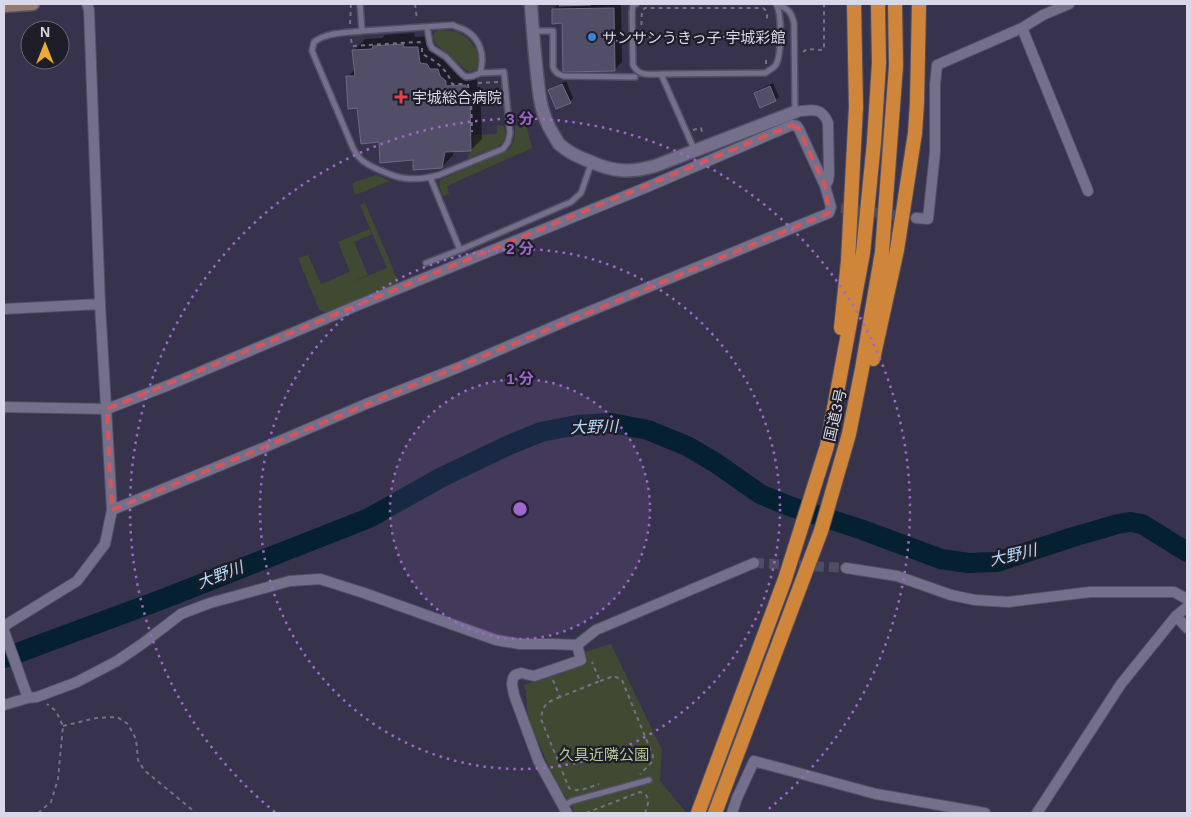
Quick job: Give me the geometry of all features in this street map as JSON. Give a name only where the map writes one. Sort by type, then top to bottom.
[{"type":"highway","points":[[824,445],[837,361],[848,260],[856,107],[854,4]]},
{"type":"highway","name":"国道3号","points":[[698,813],[786,578],[824,445],[864,253],[879,63],[878,4]]},
{"type":"highway","name":"国道3号","points":[[715,813],[821,531],[847,440],[862,369],[882,252],[896,66],[895,4]]},
{"type":"highway","points":[[847,440],[863,400],[897,250],[915,133],[919,4]]},
{"type":"main road","points":[[4,6],[33,4]]},
{"type":"street","points":[[32,698],[19,675],[4,631],[77,581],[105,544],[112,510],[100,304],[90,29],[87,4]]},
{"type":"street","points":[[531,4],[537,87],[541,108],[549,128],[558,143],[572,154],[604,168],[620,171],[638,171],[695,152],[795,112],[819,111],[825,116],[828,123],[829,174],[825,186]]},
{"type":"street","points":[[916,218],[928,218],[936,152],[937,65],[1022,28],[1043,15],[1068,4]]},
{"type":"street","points":[[1022,28],[1088,191]]},
{"type":"street","points":[[4,407],[107,409],[647,187],[792,125],[797,126],[799,129],[836,207],[829,213],[571,318],[457,368],[112,510]]},
{"type":"street","points":[[4,309],[100,304]]},
{"type":"street","points":[[4,705],[32,698],[77,682],[116,661],[142,644],[181,614],[210,603],[290,581],[320,580],[364,593],[496,640],[520,644],[577,645],[596,630],[754,563]]},
{"type":"street","points":[[846,568],[897,576],[951,595],[975,600],[1008,602],[1090,592],[1174,592],[1187,599]]},
{"type":"street","points":[[1037,813],[1121,684],[1176,616],[1187,607]]},
{"type":"street","points":[[1176,616],[1187,628]]},
{"type":"street","points":[[565,810],[538,760],[514,696],[512,684],[513,678],[521,673],[534,676],[582,660],[577,645]]},
{"type":"street","points":[[732,813],[754,761],[876,794],[985,813]]},
{"type":"lane","points":[[360,4],[362,31]]},
{"type":"lane","points":[[636,4],[632,12],[632,65],[641,74],[765,73],[771,70],[778,60],[779,51],[781,22],[777,4]]},
{"type":"lane","points":[[777,4],[790,12],[794,23],[795,112]]},
{"type":"lane","points":[[427,27],[432,48],[446,57],[462,74],[473,76],[480,73],[504,72],[510,133],[508,142],[503,149],[430,177],[399,177],[366,163],[358,157],[352,148],[312,51],[314,42],[320,37],[362,31],[453,25],[465,30],[478,41],[483,63],[480,73]]},
{"type":"lane","points":[[533,31],[553,31],[553,67],[559,75],[634,77]]},
{"type":"lane","points":[[661,74],[695,152]]},
{"type":"lane","points":[[426,263],[570,202],[581,193],[591,163]]},
{"type":"lane","points":[[430,177],[460,250]]},
{"type":"lane","points":[[565,810],[572,801],[649,780]]},
{"type":"path","points":[[802,53],[807,49],[823,50],[824,48],[824,4]]},
{"type":"path","points":[[642,41],[642,11],[645,8],[763,8],[765,9],[767,22]]},
{"type":"path","points":[[766,43],[767,29]]},
{"type":"path","points":[[641,36],[766,36]]},
{"type":"path","points":[[352,46],[422,42],[422,54],[443,67],[450,76],[452,84],[505,82]]},
{"type":"path","points":[[764,67],[766,56]]},
{"type":"path","points":[[468,84],[472,132]]},
{"type":"path","points":[[692,128],[695,130],[700,128],[705,138]]},
{"type":"path","points":[[594,666],[600,681]]},
{"type":"path","points":[[604,783],[577,790],[569,788],[541,719],[542,710],[548,702],[614,676],[622,680],[653,756],[652,762],[641,774]]},
{"type":"path","points":[[555,683],[560,697]]},
{"type":"path","points":[[32,698],[56,711],[63,726],[58,780],[51,802],[38,813]]},
{"type":"path","points":[[63,726],[96,718],[117,717],[128,724],[136,739],[138,760],[144,770],[196,813]]},
{"type":"path","points":[[586,813],[640,792],[646,794],[649,802],[645,813]]},
{"type":"highlighted area","points":[[792,125],[799,129],[825,186],[829,213],[112,510],[107,409]]},
{"type":"green space","points":[[440,30],[457,32],[467,38],[476,49],[479,60],[476,69],[470,72],[465,69],[436,44],[433,38],[435,32]]},
{"type":"green space","points":[[497,125],[504,126],[505,136],[503,142],[469,158],[473,135],[497,134]]},
{"type":"green space","points":[[526,125],[532,148],[447,186],[449,194],[443,196],[439,185],[440,180],[508,150],[514,139],[515,126]]},
{"type":"green space","points":[[376,175],[390,181],[355,195],[352,185],[355,182]]},
{"type":"green space","points":[[365,203],[399,283],[326,313],[319,309],[298,258],[308,255],[321,284],[350,272],[338,242],[369,229],[372,234],[354,242],[368,275],[348,284],[387,268],[360,205]]},
{"type":"green space","name":"久具近隣公園","points":[[611,644],[662,750],[660,781],[685,813],[574,813],[573,808],[556,782],[528,719],[524,685],[587,659],[585,652]]},
{"type":"building","points":[[559,4],[591,4],[591,5],[559,6]]},
{"type":"building","points":[[614,8],[615,71],[563,72],[562,23],[552,24],[552,9]]},
{"type":"building","points":[[403,44],[404,47],[418,47],[420,63],[427,64],[430,69],[438,69],[440,76],[446,81],[446,86],[466,85],[467,98],[470,98],[471,151],[445,152],[442,168],[413,170],[413,160],[380,163],[379,142],[361,144],[357,108],[348,109],[346,76],[355,76],[352,50],[372,49],[373,46]]},
{"type":"building","points":[[562,84],[571,103],[556,109],[548,90]]},
{"type":"building","points":[[770,86],[776,101],[760,108],[754,93]]},
{"type":"waterway","name":"大野川","points":[[4,658],[163,599],[369,518],[442,477],[509,445],[541,432],[577,425],[611,423],[648,430],[687,446],[716,463],[760,494],[941,559],[968,563],[997,562],[1073,537],[1130,522],[1142,524],[1187,552]]},
{"type":"tunnel","points":[[841,208],[908,217]]},
{"type":"tunnel","points":[[754,563],[846,568]]},
{"type":"place","name":"サンサンうきっ子 宇城彩館","points":[[592,37]]},
{"type":"place","name":"宇城総合病院","points":[[401,97]]}]
